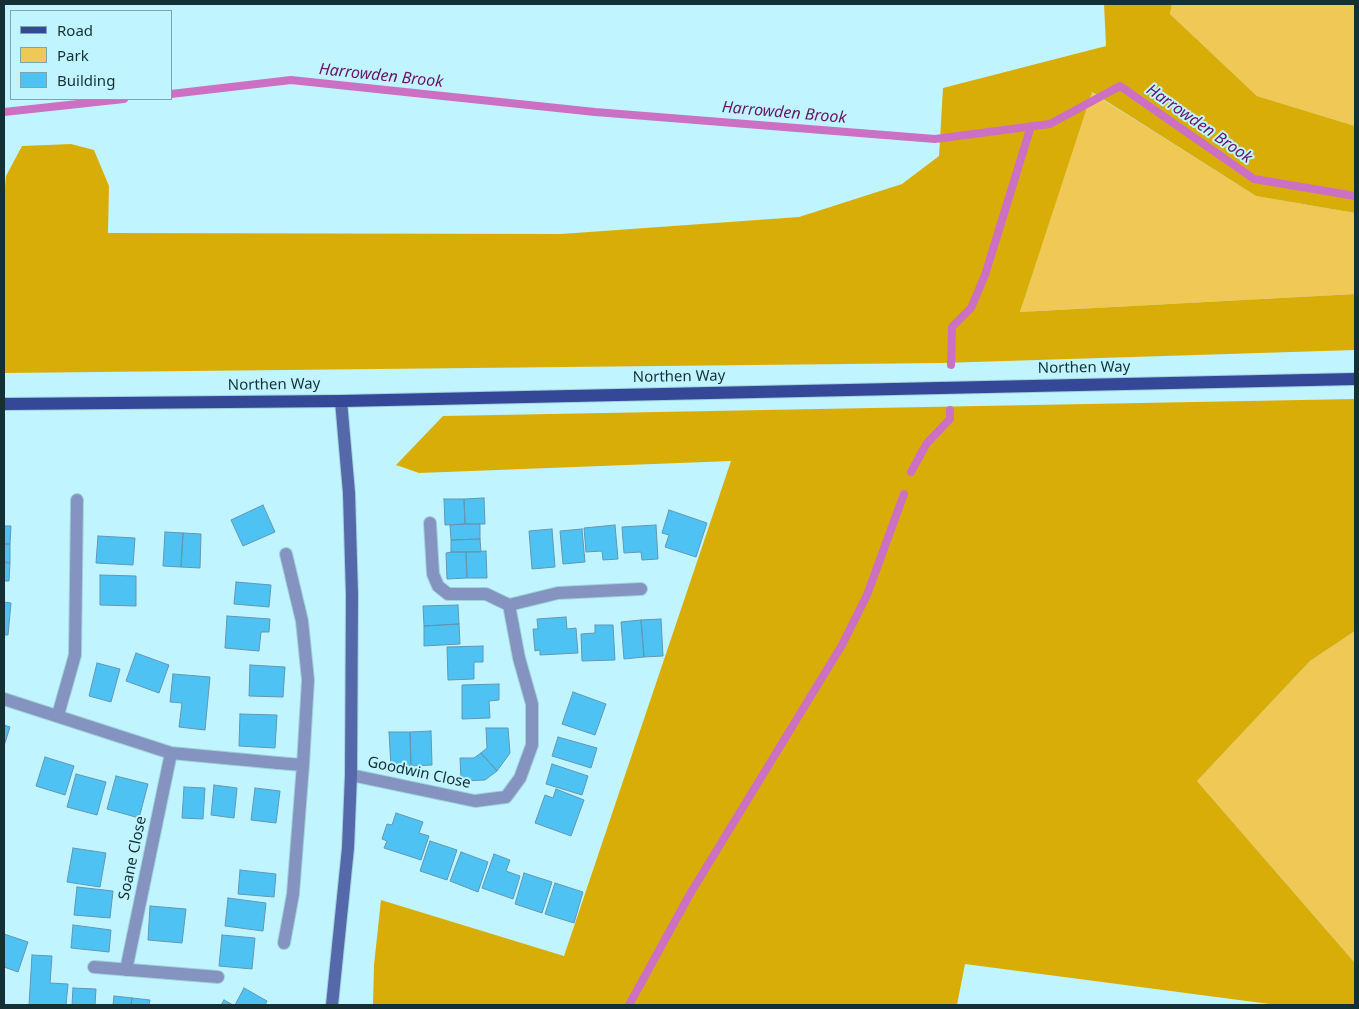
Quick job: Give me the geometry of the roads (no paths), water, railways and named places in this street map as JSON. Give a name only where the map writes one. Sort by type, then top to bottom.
[{"type":"main road","name":"Northen Way","points":[[4,404],[341,401],[1355,379]]},
{"type":"street","points":[[332,1005],[348,848],[351,775],[352,595],[349,493],[341,401]]},
{"type":"street","points":[[58,715],[74,655],[77,500]]},
{"type":"street","points":[[430,523],[433,574],[438,586],[448,594],[486,594],[509,605],[558,593],[641,589]]},
{"type":"street","points":[[284,943],[293,894],[308,680],[302,621],[286,554]]},
{"type":"street","name":"Goodwin Close","points":[[351,775],[475,801],[506,797],[520,778],[532,745],[532,704],[519,658],[509,605]]},
{"type":"street","points":[[4,699],[171,753],[302,765]]},
{"type":"street","name":"Soane Close","points":[[126,970],[171,753]]},
{"type":"street","points":[[94,967],[218,976]]},
{"type":"waterway","name":"Harrowden Brook","points":[[172,94],[291,80],[595,112],[935,139],[1050,124],[1120,86],[1254,179],[1355,196]]},
{"type":"waterway","name":"Harrowden Brook","points":[[4,112],[115,100]]},
{"type":"waterway","points":[[951,365],[952,327],[971,308],[985,275],[1031,126]]},
{"type":"waterway","points":[[911,472],[927,443],[950,419],[950,410]]},
{"type":"waterway","points":[[629,1005],[690,894],[842,645],[867,595],[904,494]]}]
